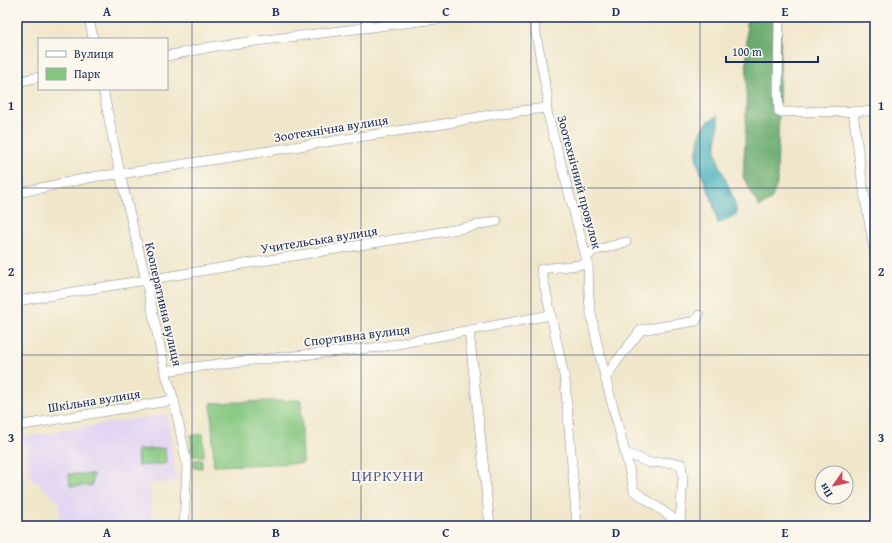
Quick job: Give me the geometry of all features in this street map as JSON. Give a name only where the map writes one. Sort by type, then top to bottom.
[{"type":"street","points":[[88,17],[93,38]]},
{"type":"street","points":[[364,28],[367,22],[366,17]]},
{"type":"street","points":[[168,56],[216,46],[454,17]]},
{"type":"street","name":"Зоотехнічний провулок","points":[[533,17],[548,100],[546,108],[587,260],[541,269],[565,380],[577,526]]},
{"type":"street","points":[[779,17],[779,112],[875,111]]},
{"type":"street","points":[[17,82],[38,77]]},
{"type":"street","name":"Кооперативна вулиця","points":[[104,90],[120,174],[146,280],[165,371],[174,400],[187,465],[184,526]]},
{"type":"street","name":"Зоотехнічна вулиця","points":[[17,193],[98,176],[120,174],[442,124],[494,114],[546,108]]},
{"type":"street","points":[[853,111],[875,256]]},
{"type":"street","name":"Учительська вулиця","points":[[17,301],[453,230],[497,221]]},
{"type":"street","points":[[626,242],[593,251],[587,260],[590,305],[606,379],[626,453],[634,491],[680,524]]},
{"type":"street","name":"Спортивна вулиця","points":[[165,371],[225,363],[381,347],[550,315]]},
{"type":"street","points":[[606,379],[616,362],[641,330],[696,321],[699,315]]},
{"type":"street","points":[[469,330],[490,526]]},
{"type":"street","name":"Шкільна вулиця","points":[[17,426],[174,400]]},
{"type":"street","points":[[626,453],[650,463],[664,462],[681,464],[683,477],[680,524]]},
{"type":"shaded area","points":[[167,414],[177,481],[150,484],[152,524],[137,526],[59,526],[60,501],[55,500],[41,485],[31,479],[24,437]]},
{"type":"green space","points":[[747,17],[781,17],[777,184],[771,200],[759,207],[743,177],[746,121]]},
{"type":"green space","points":[[301,400],[303,463],[214,466],[211,403]]},
{"type":"green space","points":[[203,434],[204,456],[192,456],[191,435]]},
{"type":"green space","points":[[165,448],[166,464],[138,466],[137,450]]},
{"type":"green space","points":[[194,460],[202,460],[202,468],[194,468]]},
{"type":"green space","points":[[69,474],[93,474],[92,486],[70,486]]},
{"type":"water","points":[[718,115],[716,151],[737,214],[718,224],[712,200],[696,157],[699,136],[707,122]]},
{"type":"district","name":"ЦИРКУНИ","points":[[388,476]]}]
